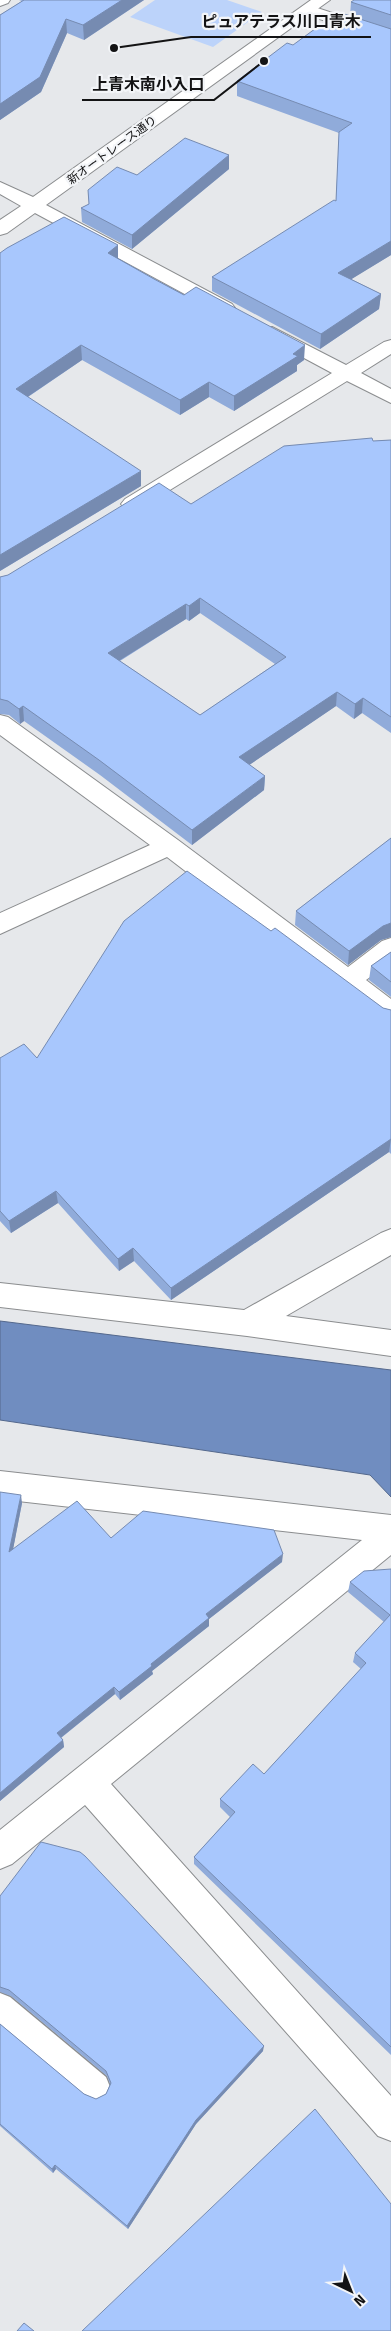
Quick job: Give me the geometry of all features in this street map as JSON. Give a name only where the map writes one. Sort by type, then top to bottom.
[{"type":"street","points":[[315,5],[391,38]]},
{"type":"street","name":"新オートレース通り","points":[[0,229],[315,5]]},
{"type":"street","points":[[0,187],[243,317]]},
{"type":"street","points":[[260,327],[391,397]]},
{"type":"street","points":[[111,516],[391,346]]},
{"type":"street","points":[[0,723],[169,846],[391,1013]]},
{"type":"street","points":[[0,924],[169,846]]},
{"type":"street","points":[[347,981],[391,948]]},
{"type":"street","points":[[247,1322],[391,1241]]},
{"type":"street","points":[[0,1295],[247,1322],[391,1343]]},
{"type":"street","points":[[0,1485],[391,1529]]},
{"type":"street","points":[[0,1852],[391,1536]]},
{"type":"street","points":[[87,1782],[391,2123]]},
{"type":"lane","points":[[0,2007],[96,2087]]},
{"type":"shaded area","points":[[155,0],[227,0],[262,12],[213,47],[130,17]]},
{"type":"shaded area","points":[[0,1321],[391,1370],[391,1497],[370,1475],[0,1420]]},
{"type":"building","points":[[24,0],[122,0],[83,25],[66,19],[40,77],[0,104],[0,15]]},
{"type":"building","points":[[354,0],[391,0],[391,15],[351,2]]},
{"type":"building","points":[[338,12],[391,29],[391,241],[338,273],[381,294],[321,334],[212,277],[334,200],[336,201],[339,132],[352,123],[237,81],[287,43],[293,45]]},
{"type":"building","points":[[185,138],[229,155],[132,235],[81,208],[89,204],[88,190],[117,167],[137,175]]},
{"type":"building","points":[[64,217],[118,245],[108,253],[184,295],[196,287],[305,345],[293,354],[298,356],[234,396],[209,382],[180,400],[81,345],[16,389],[141,471],[0,555],[0,253]]},
{"type":"building","points":[[372,438],[373,441],[391,440],[391,717],[363,698],[355,704],[337,692],[239,757],[265,776],[192,830],[23,706],[19,709],[8,701],[0,699],[0,577],[8,575],[159,483],[191,504],[284,446]],"holes":[[[200,598],[286,657],[200,715],[108,653],[186,604],[189,606]]]},
{"type":"building","points":[[391,838],[391,923],[383,926],[349,951],[296,911]]},
{"type":"building","points":[[187,871],[271,931],[275,928],[383,1008],[391,1010],[391,1139],[171,1288],[133,1248],[118,1259],[56,1191],[9,1221],[0,1211],[0,1058],[24,1044],[37,1058],[124,921]]},
{"type":"building","points":[[391,952],[391,982],[371,966]]},
{"type":"building","points":[[0,1492],[21,1495],[9,1552],[77,1501],[111,1538],[143,1511],[274,1530],[283,1554],[206,1614],[209,1618],[151,1664],[152,1666],[119,1692],[114,1687],[57,1733],[63,1740],[0,1793]]},
{"type":"building","points":[[391,1569],[391,2047],[194,1857],[235,1812],[220,1799],[253,1764],[264,1774],[366,1663],[355,1653],[390,1615],[350,1582],[364,1571]]},
{"type":"building","points":[[41,1842],[80,1852],[85,1856],[264,2046],[196,2120],[127,2226],[55,2165],[52,2169],[0,2124],[0,2024],[84,2094],[96,2099],[106,2094],[111,2083],[106,2071],[9,1990],[0,1987],[0,1896]]},
{"type":"building","points":[[315,2109],[391,2204],[391,2331],[82,2331]]},
{"type":"building","points":[[24,2323],[34,2331],[17,2331]]},
{"type":"place","name":"ピュアテラス川口青木","points":[[114,48]]},
{"type":"place","name":"上青木南小入口","points":[[264,61]]}]
